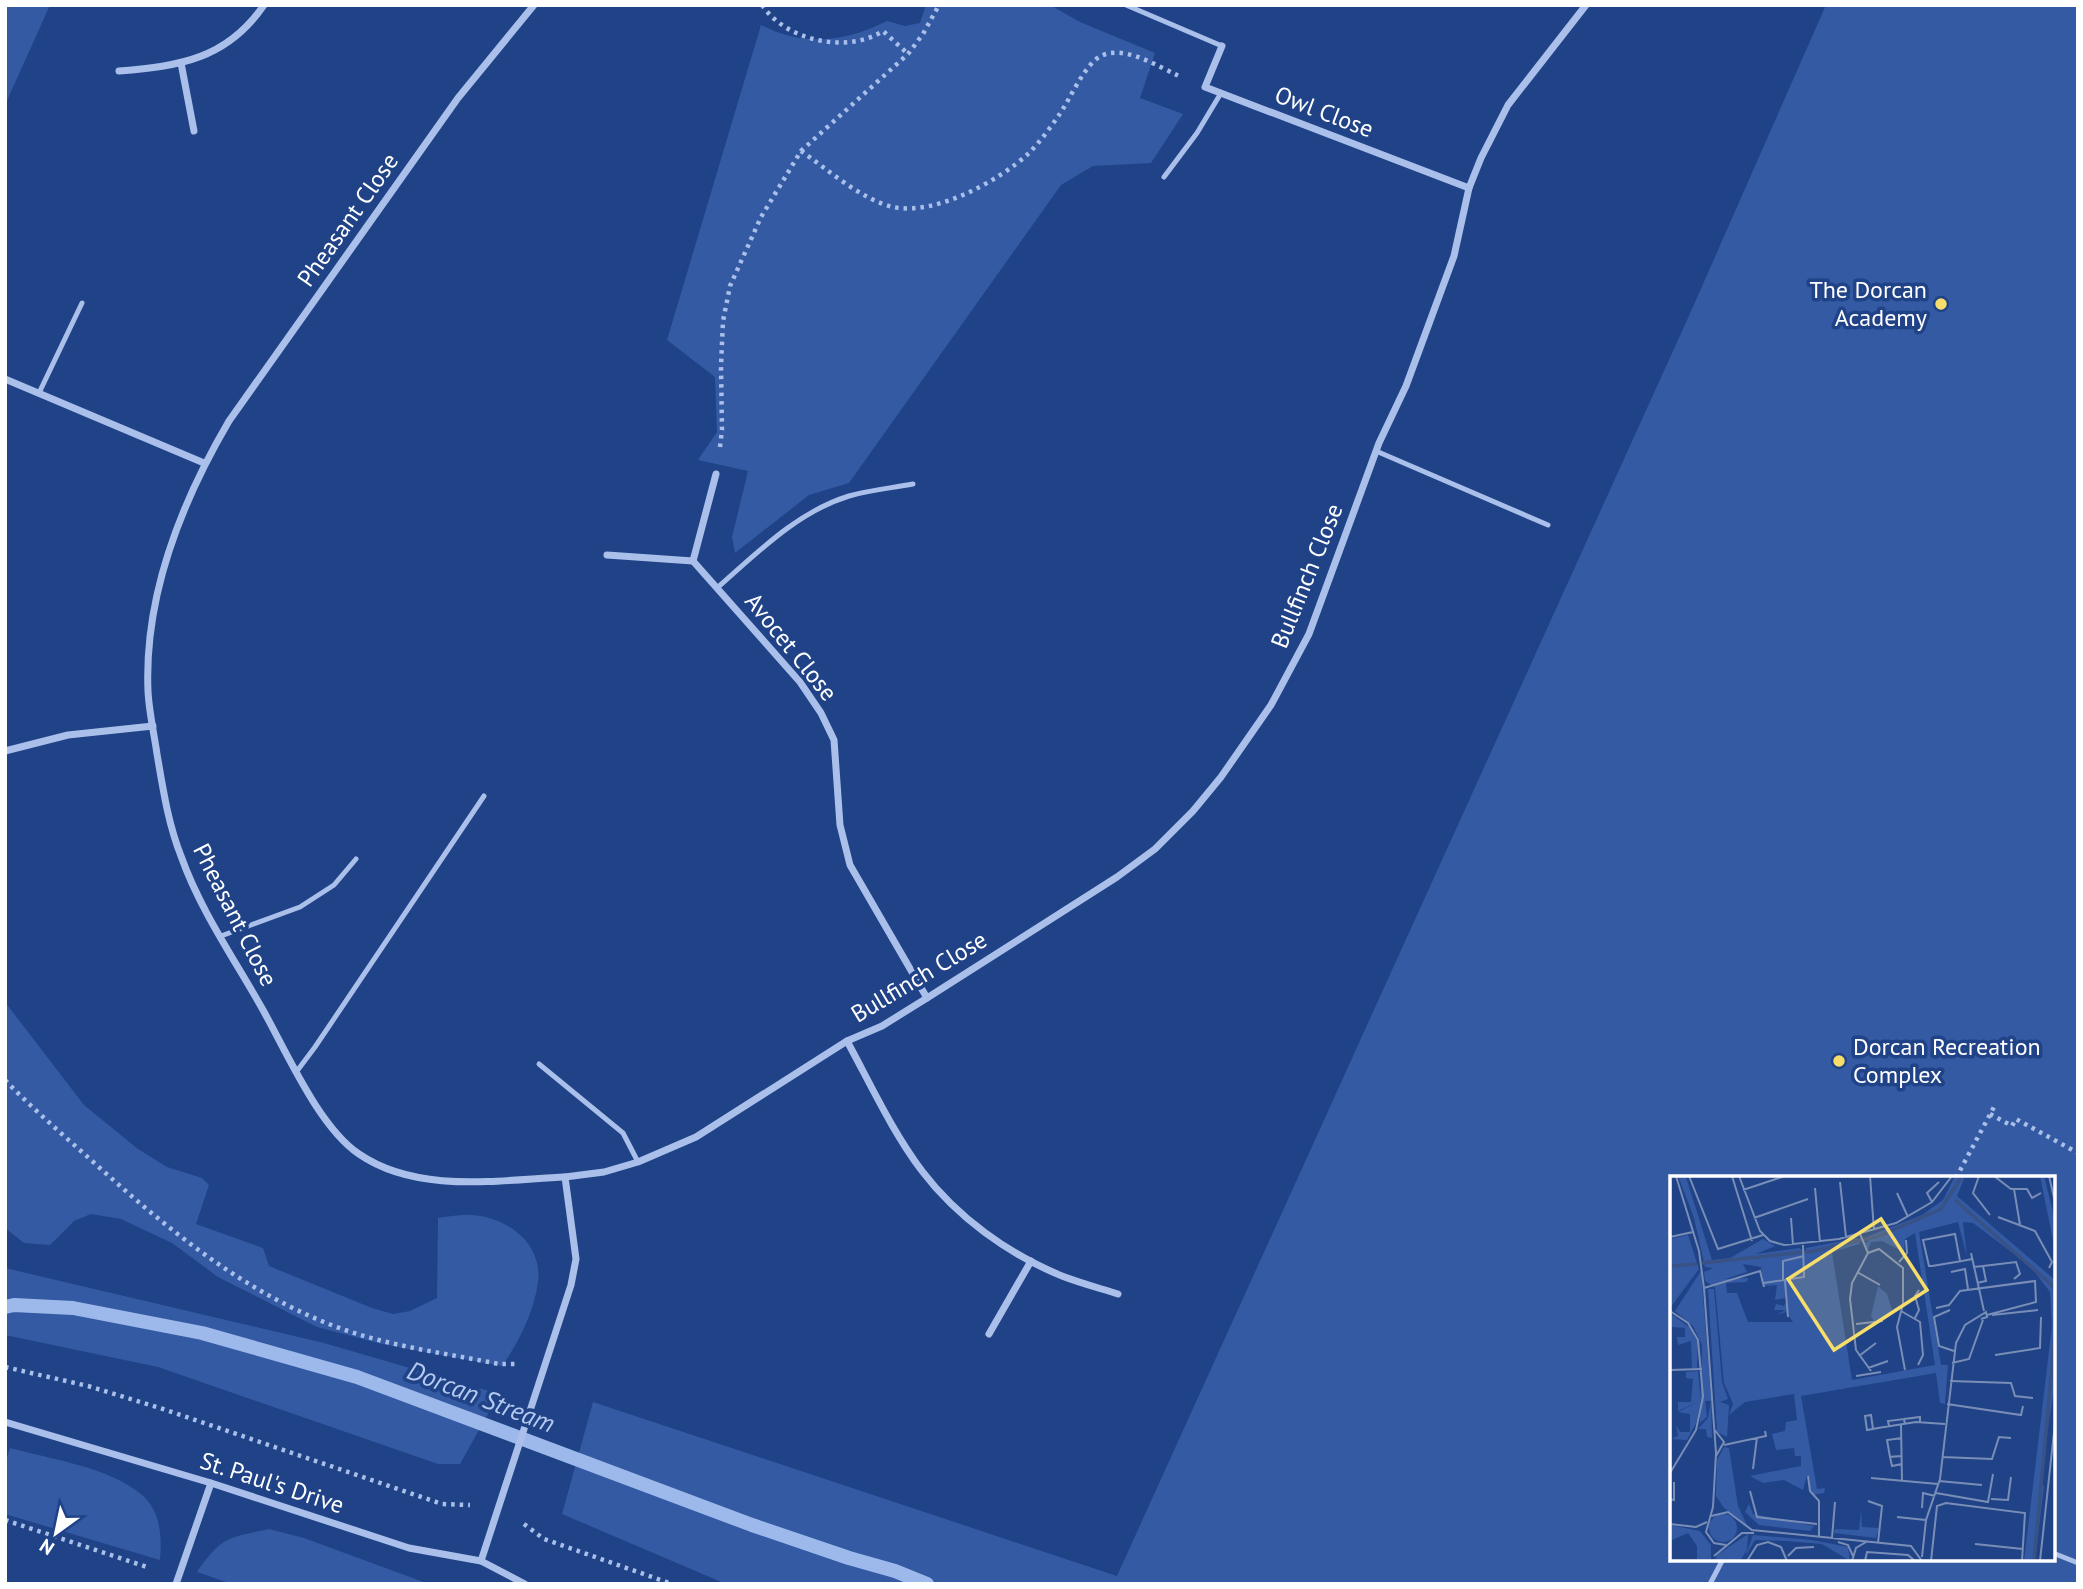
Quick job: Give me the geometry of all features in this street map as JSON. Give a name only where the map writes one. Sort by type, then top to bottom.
[{"type":"street","points":[[119,71],[164,67],[197,59],[229,43],[264,5]]},
{"type":"street","name":"Pheasant Close","points":[[534,5],[458,98],[229,421],[204,463],[186,506],[159,586],[148,663],[148,693],[166,808],[181,858],[221,936],[334,1133],[359,1154],[395,1172],[428,1179],[464,1182],[565,1177]]},
{"type":"street","name":"Bullfinch Close","points":[[565,1177],[604,1172],[638,1163],[696,1137],[847,1041],[882,1026],[1118,877],[1155,849],[1207,794],[1270,705],[1309,634],[1376,451],[1406,386],[1454,256],[1469,188],[1481,158],[1508,105],[1586,5]]},
{"type":"street","points":[[1205,87],[1222,46]]},
{"type":"street","points":[[181,63],[194,131]]},
{"type":"street","name":"Owl Close","points":[[1205,87],[1469,188]]},
{"type":"street","points":[[5,379],[204,463]]},
{"type":"street","points":[[607,555],[693,561],[716,474]]},
{"type":"street","name":"Avocet Close","points":[[693,561],[800,681],[821,713],[834,740],[840,825],[850,865],[927,998]]},
{"type":"street","points":[[5,751],[68,735],[153,726]]},
{"type":"street","name":"Bullfinch Close","points":[[847,1041],[902,1140],[922,1171],[943,1196],[986,1234],[1031,1261],[1062,1276],[1118,1294]]},
{"type":"street","points":[[481,1562],[572,1285],[576,1259],[565,1177]]},
{"type":"street","points":[[989,1334],[1031,1261]]},
{"type":"street","name":"St. Paul's Drive","points":[[5,1422],[211,1483],[410,1548],[481,1562],[526,1584]]},
{"type":"street","points":[[177,1580],[211,1483]]},
{"type":"lane","points":[[1126,5],[1222,46]]},
{"type":"lane","points":[[1164,177],[1197,133],[1221,93]]},
{"type":"lane","points":[[38,393],[82,303]]},
{"type":"lane","points":[[1376,451],[1548,525]]},
{"type":"lane","points":[[717,588],[796,522],[820,508],[850,496],[913,484]]},
{"type":"lane","points":[[297,1071],[485,796]]},
{"type":"lane","points":[[221,936],[300,907],[334,885],[356,859]]},
{"type":"lane","points":[[539,1064],[623,1133],[638,1163]]},
{"type":"lane","points":[[2055,1554],[2078,1563]]},
{"type":"lane","points":[[1710,1584],[1722,1561]]},
{"type":"path","points":[[762,5],[785,28],[812,38],[840,42],[872,38],[883,31],[908,54]]},
{"type":"path","points":[[716,474],[722,430],[723,321],[730,286],[761,217],[801,151],[908,54],[939,5]]},
{"type":"path","points":[[801,151],[867,196],[893,207],[922,207],[963,195],[995,179],[1029,153],[1059,115],[1090,66],[1103,55],[1128,53],[1205,87]]},
{"type":"path","points":[[5,1080],[177,1235],[230,1273],[276,1300],[335,1326],[385,1343],[499,1364],[546,1363]]},
{"type":"path","points":[[1957,1176],[1994,1107]]},
{"type":"path","points":[[1990,1114],[2012,1126],[2017,1119],[2078,1153]]},
{"type":"path","points":[[5,1367],[88,1386],[163,1409],[442,1504],[499,1505],[544,1539],[672,1584]]},
{"type":"path","points":[[5,1520],[177,1580]]},
{"type":"shaded area","points":[[5,5],[50,5],[5,105]]},
{"type":"shaded area","points":[[926,5],[1050,5],[1080,22],[1155,53],[1140,98],[1183,114],[1151,163],[1093,166],[1061,185],[849,483],[809,495],[735,553],[732,537],[748,471],[698,460],[717,432],[715,377],[667,340],[761,25],[793,37],[824,39],[856,34],[887,21],[905,26],[920,23]]},
{"type":"shaded area","points":[[1826,5],[2078,5],[2078,1584],[726,1584],[562,1514],[593,1402],[1117,1576],[1688,318]]},
{"type":"shaded area","points":[[5,1002],[84,1105],[138,1149],[167,1167],[202,1178],[209,1185],[196,1224],[263,1248],[269,1266],[393,1314],[410,1311],[437,1298],[438,1218],[462,1215],[483,1217],[496,1220],[519,1234],[534,1255],[538,1282],[525,1326],[502,1366],[382,1344],[317,1327],[218,1277],[172,1243],[121,1219],[91,1214],[74,1221],[50,1245],[24,1243],[5,1228]]},
{"type":"shaded area","points":[[5,1268],[324,1343],[499,1394],[460,1464],[438,1464],[158,1367],[5,1335]]},
{"type":"shaded area","points":[[10,1448],[97,1471],[129,1485],[148,1501],[157,1517],[161,1543],[160,1560],[5,1514],[5,1464]]},
{"type":"shaded area","points":[[269,1529],[304,1538],[429,1584],[232,1584],[197,1572],[213,1551],[227,1540]]},
{"type":"waterway","name":"Dorcan Stream","points":[[5,1307],[14,1305],[73,1308],[202,1333],[357,1377],[752,1525],[927,1584]]},
{"type":"place","name":"The Dorcan Academy","points":[[1941,304]]},
{"type":"place","name":"Dorcan Recreation Complex","points":[[1839,1061]]}]
